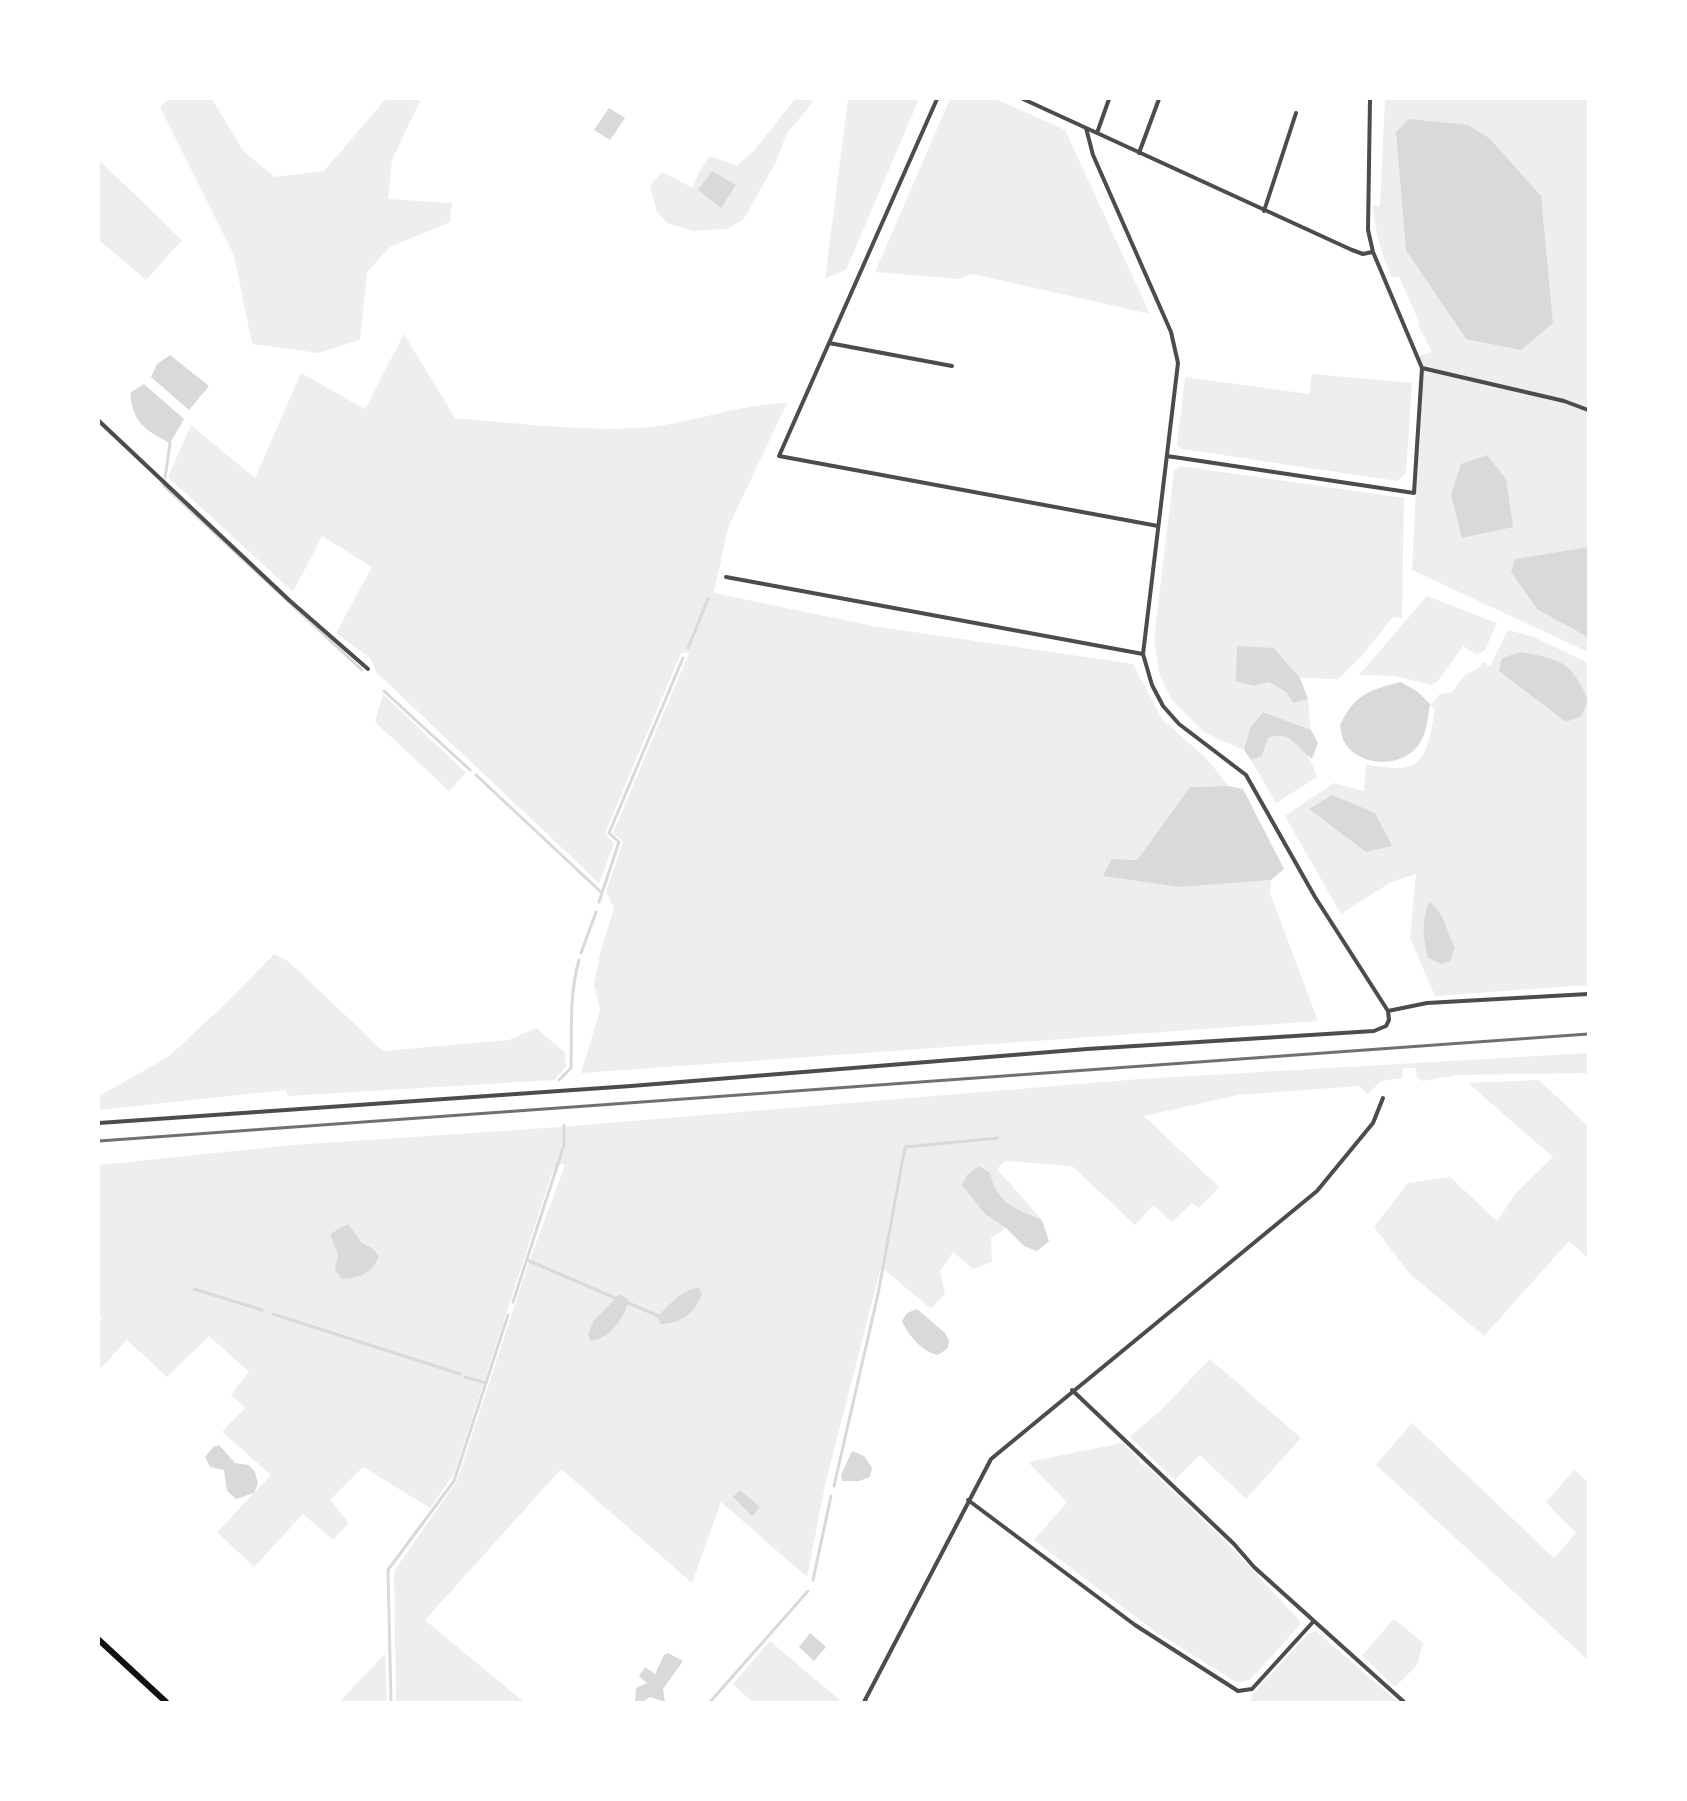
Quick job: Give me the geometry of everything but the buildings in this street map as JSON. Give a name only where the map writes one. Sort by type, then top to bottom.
[{"type":"main road","points":[[99,1640],[166,1702]]},
{"type":"street","points":[[937,99],[779,456],[1158,526]]},
{"type":"street","points":[[1023,99],[1352,250],[1363,254],[1372,252]]},
{"type":"street","points":[[1098,133],[1109,99]]},
{"type":"street","points":[[1139,153],[1159,99]]},
{"type":"street","points":[[1167,456],[1414,493],[1422,368],[1372,252],[1368,230],[1371,99]]},
{"type":"street","points":[[1264,211],[1296,113]]},
{"type":"street","points":[[99,1123],[619,1087],[1087,1049],[1374,1031],[1388,1025],[1388,1011],[1315,897],[1246,775],[1179,724],[1163,706],[1152,684],[1143,654],[1178,363],[1159,302],[1093,155],[1086,128]]},
{"type":"street","points":[[829,343],[952,366]]},
{"type":"street","points":[[1422,368],[1564,401],[1588,410]]},
{"type":"street","points":[[99,421],[297,608],[368,669]]},
{"type":"street","points":[[726,577],[1143,654]]},
{"type":"street","points":[[1388,1011],[1433,1003],[1588,994]]},
{"type":"street","points":[[864,1702],[983,1469],[994,1455],[1317,1191],[1373,1123],[1383,1098]]},
{"type":"street","points":[[1072,1390],[1313,1623],[1404,1702]]},
{"type":"street","points":[[968,1500],[1135,1625],[1238,1691],[1252,1689],[1313,1623]]},
{"type":"shaded area","points":[[169,99],[212,99],[244,152],[275,177],[324,171],[386,99],[421,99],[392,160],[388,199],[452,203],[450,222],[390,247],[367,272],[360,340],[318,353],[252,344],[234,255],[160,107]]},
{"type":"shaded area","points":[[795,99],[815,99],[786,135],[776,162],[743,220],[726,229],[693,231],[667,223],[657,212],[650,186],[662,172],[693,188],[698,174],[710,156],[737,166],[754,151]]},
{"type":"shaded area","points":[[848,99],[919,99],[846,270],[825,279]]},
{"type":"shaded area","points":[[950,99],[996,99],[1065,130],[1150,314],[973,274],[957,279],[875,272]]},
{"type":"shaded area","points":[[1385,99],[1588,99],[1588,547],[1515,559],[1538,610],[1588,637],[1588,652],[1412,570],[1422,368],[1419,356],[1432,352],[1418,325],[1420,324],[1399,277],[1392,278],[1385,260],[1377,234],[1373,206],[1380,206]],"holes":[[[1449,314],[1553,322],[1466,339]]]},
{"type":"shaded area","points":[[609,108],[625,118],[610,140],[594,130]]},
{"type":"shaded area","points":[[1409,119],[1468,125],[1489,138],[1541,196],[1553,323],[1521,350],[1466,339],[1406,250],[1396,132]]},
{"type":"shaded area","points":[[99,160],[182,240],[146,280],[99,240]]},
{"type":"shaded area","points":[[712,171],[736,185],[721,208],[698,190]]},
{"type":"shaded area","points":[[404,334],[455,418],[569,427],[638,428],[675,423],[750,407],[787,403],[728,528],[714,593],[873,626],[1133,664],[1162,719],[1209,761],[1228,786],[1190,787],[1137,860],[1112,859],[1180,887],[1271,880],[1270,893],[1318,1021],[581,1073],[600,1010],[594,983],[614,908],[606,892],[623,842],[613,833],[689,653],[681,653],[605,833],[614,844],[599,883],[377,673],[370,658],[336,633],[372,567],[322,536],[293,592],[168,477],[191,425],[255,478],[301,373],[365,409]]},
{"type":"shaded area","points":[[170,355],[209,386],[189,410],[151,377],[157,364]]},
{"type":"shaded area","points":[[1312,374],[1412,383],[1406,474],[1397,481],[1182,449],[1177,445],[1185,377],[1309,394]]},
{"type":"shaded area","points":[[144,384],[184,419],[170,443],[147,429],[137,419],[130,393]]},
{"type":"shaded area","points":[[1487,455],[1506,479],[1513,527],[1462,538],[1451,495],[1461,464]]},
{"type":"shaded area","points":[[1180,466],[1404,498],[1402,618],[1393,617],[1361,657],[1338,679],[1300,678],[1274,648],[1254,686],[1269,682],[1286,692],[1293,703],[1308,699],[1311,730],[1263,712],[1250,728],[1244,750],[1205,733],[1171,699],[1159,673],[1154,639],[1174,470]]},
{"type":"shaded area","points":[[1588,547],[1588,637],[1538,610],[1511,572],[1515,559]]},
{"type":"shaded area","points":[[1427,596],[1497,623],[1485,650],[1477,655],[1463,646],[1437,682],[1431,685],[1395,676],[1359,675]]},
{"type":"shaded area","points":[[1508,630],[1534,637],[1588,663],[1588,985],[1435,996],[1410,938],[1416,874],[1391,882],[1341,914],[1285,816],[1334,783],[1364,791],[1366,764],[1400,768],[1411,766],[1419,760],[1425,752],[1432,727],[1435,709],[1430,705],[1440,694],[1452,692],[1465,675],[1479,668],[1483,662],[1490,666]]},
{"type":"shaded area","points":[[1237,646],[1274,648],[1300,678],[1308,699],[1293,703],[1286,692],[1269,682],[1254,686],[1236,681]]},
{"type":"shaded area","points":[[1521,652],[1556,660],[1570,670],[1588,701],[1581,716],[1566,722],[1499,671],[1502,658]]},
{"type":"shaded area","points":[[1401,682],[1418,692],[1430,704],[1421,741],[1405,756],[1384,762],[1372,761],[1352,751],[1342,737],[1340,725],[1351,706],[1372,691]]},
{"type":"shaded area","points":[[383,694],[466,773],[449,791],[375,722]]},
{"type":"shaded area","points":[[1263,712],[1311,730],[1318,743],[1312,759],[1292,741],[1282,736],[1275,736],[1268,738],[1262,756],[1251,760],[1244,750],[1250,728]]},
{"type":"shaded area","points":[[1277,734],[1303,750],[1317,777],[1276,803],[1251,760],[1262,756],[1268,738]]},
{"type":"shaded area","points":[[1228,786],[1243,789],[1284,869],[1271,880],[1180,887],[1103,876],[1112,859],[1137,860],[1190,787]]},
{"type":"shaded area","points":[[1332,795],[1375,813],[1392,846],[1366,852],[1309,809]]},
{"type":"shaded area","points":[[1429,902],[1442,917],[1455,947],[1450,961],[1441,964],[1428,958],[1426,950],[1424,923]]},
{"type":"shaded area","points":[[274,954],[288,961],[383,1051],[509,1040],[536,1028],[565,1052],[566,1067],[554,1080],[288,1096],[286,1090],[99,1110],[99,1096],[168,1057]]},
{"type":"shaded area","points":[[1588,1053],[1588,1073],[1457,1075],[1422,1081],[1417,1077],[1416,1068],[1403,1068],[1402,1078],[1381,1081],[1368,1094],[1359,1086],[1238,1095],[1144,1116],[1219,1187],[1199,1208],[1192,1203],[1172,1222],[1153,1205],[1135,1225],[1072,1166],[1005,1161],[997,1169],[1042,1220],[1008,1204],[997,1192],[990,1173],[975,1200],[985,1214],[1006,1228],[991,1238],[992,1262],[973,1269],[953,1252],[940,1271],[945,1294],[931,1309],[881,1267],[826,1481],[807,1577],[721,1502],[692,1583],[561,1469],[425,1620],[524,1702],[396,1702],[394,1571],[457,1481],[528,1265],[565,1165],[561,1164],[552,1173],[454,1474],[430,1508],[363,1467],[330,1500],[349,1523],[333,1540],[303,1514],[254,1567],[217,1532],[271,1475],[222,1432],[245,1408],[231,1395],[249,1372],[209,1336],[167,1377],[127,1340],[99,1370],[99,1322],[102,1318],[99,1314],[99,1165],[293,1145],[560,1127],[1140,1079]],"holes":[[[620,1294],[627,1307],[612,1331],[594,1320]]]},
{"type":"shaded area","points":[[1539,1080],[1588,1126],[1588,1258],[1569,1241],[1484,1336],[1409,1273],[1374,1227],[1408,1183],[1450,1177],[1497,1221],[1516,1193],[1553,1157],[1468,1083]]},
{"type":"shaded area","points":[[979,1166],[990,1173],[997,1192],[1008,1204],[1042,1220],[1049,1241],[1037,1251],[1024,1246],[1006,1228],[985,1214],[962,1185],[967,1175]]},
{"type":"shaded area","points":[[348,1224],[361,1242],[372,1248],[379,1256],[369,1271],[354,1278],[342,1279],[335,1270],[338,1254],[330,1234]]},
{"type":"shaded area","points":[[699,1288],[702,1294],[696,1306],[687,1316],[675,1322],[661,1324],[657,1317],[671,1303],[687,1291]]},
{"type":"shaded area","points":[[620,1294],[629,1300],[620,1321],[605,1336],[591,1341],[588,1334],[594,1320]]},
{"type":"shaded area","points":[[917,1309],[945,1333],[949,1341],[948,1348],[938,1355],[926,1350],[916,1342],[902,1321],[907,1313]]},
{"type":"shaded area","points":[[1210,1359],[1301,1438],[1246,1499],[1200,1455],[1175,1480],[1130,1437],[1161,1410]]},
{"type":"shaded area","points":[[1412,1423],[1554,1558],[1576,1533],[1546,1502],[1574,1470],[1588,1482],[1588,1660],[1376,1465]]},
{"type":"shaded area","points":[[1122,1443],[1139,1459],[1139,1463],[1147,1467],[1228,1544],[1300,1621],[1300,1625],[1250,1680],[1236,1682],[1156,1632],[1034,1540],[1067,1502],[1028,1462]]},
{"type":"shaded area","points":[[219,1445],[235,1463],[249,1465],[255,1472],[258,1483],[254,1493],[236,1499],[227,1491],[224,1470],[210,1467],[205,1457],[213,1447]]},
{"type":"shaded area","points":[[852,1451],[864,1456],[872,1468],[870,1477],[859,1481],[842,1481],[841,1475]]},
{"type":"shaded area","points":[[740,1490],[760,1507],[752,1516],[733,1497]]},
{"type":"shaded area","points":[[1394,1619],[1423,1643],[1417,1665],[1395,1687],[1362,1656]]},
{"type":"shaded area","points":[[1316,1631],[1398,1702],[1250,1702],[1253,1694],[1309,1633]]},
{"type":"shaded area","points":[[810,1633],[826,1647],[814,1661],[799,1647]]},
{"type":"shaded area","points":[[770,1641],[842,1702],[752,1702],[733,1684]]},
{"type":"shaded area","points":[[668,1653],[683,1661],[663,1689],[665,1702],[650,1697],[643,1702],[635,1701],[636,1688],[647,1683],[639,1676],[645,1667],[655,1674],[664,1655]]},
{"type":"shaded area","points":[[385,1654],[387,1702],[339,1702]]},
{"type":"waterway","points":[[165,478],[170,443]]},
{"type":"waterway","points":[[163,485],[362,670]]},
{"type":"waterway","points":[[688,648],[708,599]]},
{"type":"waterway","points":[[599,902],[619,842],[609,833],[683,658]]},
{"type":"waterway","points":[[384,691],[470,770]]},
{"type":"waterway","points":[[476,775],[602,893]]},
{"type":"waterway","points":[[581,953],[596,912]]},
{"type":"waterway","points":[[559,1080],[571,1068],[572,1000],[579,960]]},
{"type":"waterway","points":[[513,1302],[564,1145],[564,1125]]},
{"type":"waterway","points":[[834,1486],[878,1294],[905,1147],[998,1138]]},
{"type":"waterway","points":[[527,1260],[620,1300]]},
{"type":"waterway","points":[[194,1289],[262,1310]]},
{"type":"waterway","points":[[626,1302],[661,1317]]},
{"type":"waterway","points":[[273,1314],[460,1374]]},
{"type":"waterway","points":[[391,1702],[388,1570],[454,1481],[508,1315]]},
{"type":"waterway","points":[[465,1377],[486,1383]]},
{"type":"waterway","points":[[813,1580],[831,1496]]},
{"type":"waterway","points":[[710,1702],[808,1591]]},
{"type":"railway","points":[[99,1141],[1588,1034]]}]
